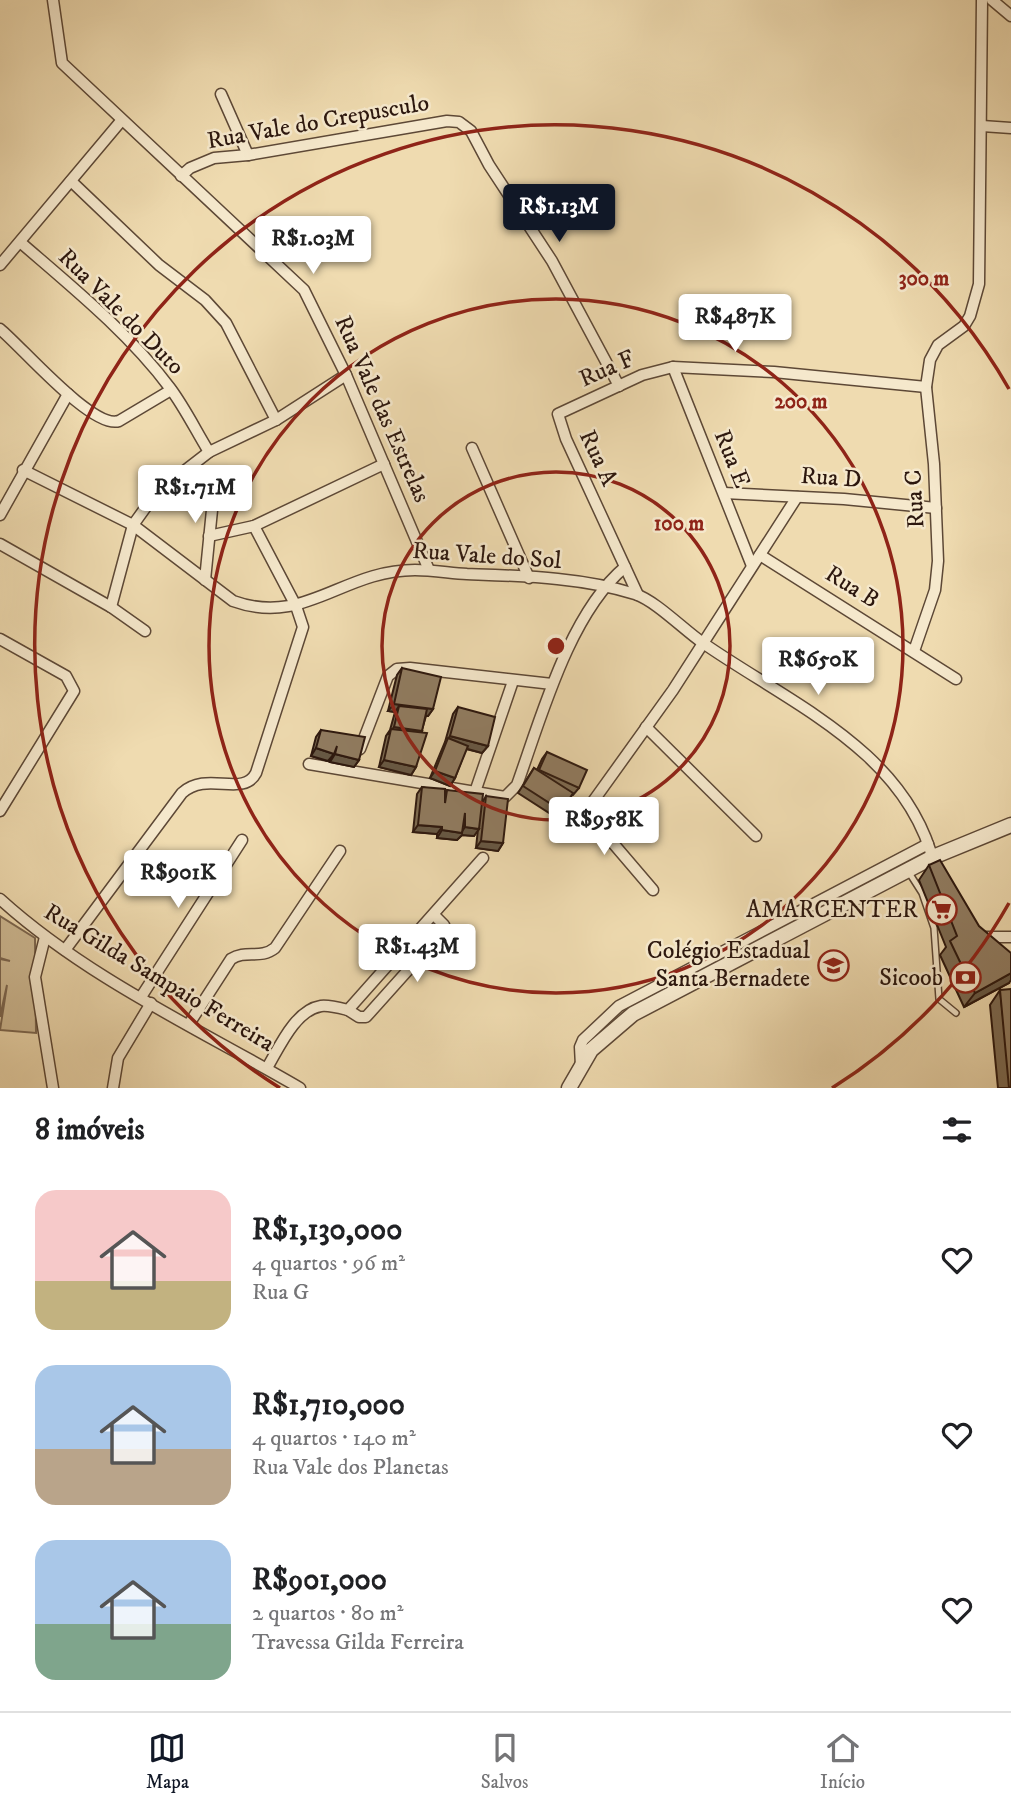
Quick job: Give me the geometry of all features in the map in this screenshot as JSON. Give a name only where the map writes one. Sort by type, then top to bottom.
[{"type":"street","name":"Rua Vale das Estrelas","points":[[53,0],[59,29],[60,61],[304,290],[346,375],[429,570]]},
{"type":"street","points":[[982,0],[982,126],[1011,128]]},
{"type":"street","points":[[992,0],[1011,16]]},
{"type":"street","points":[[221,94],[248,155]]},
{"type":"street","points":[[0,265],[121,121]]},
{"type":"street","name":"Rua Vale do Crepusculo","points":[[181,176],[190,168],[214,158],[248,155],[447,121],[465,125],[552,261],[619,386]]},
{"type":"street","name":"Rua C","points":[[914,651],[935,590],[938,561],[926,387],[931,355],[938,345],[964,326],[976,304],[982,242],[982,126]]},
{"type":"street","points":[[71,181],[159,265],[205,300],[226,323],[276,420]]},
{"type":"street","name":"Rua Vale do Duto","points":[[19,242],[90,305],[171,390],[209,452]]},
{"type":"street","points":[[0,329],[68,394],[93,414],[114,423],[171,390]]},
{"type":"street","name":"Rua F","points":[[558,414],[642,375],[673,367],[774,372],[926,387]]},
{"type":"street","name":"Rua E","points":[[673,367],[752,566]]},
{"type":"street","points":[[111,607],[133,525],[156,493],[195,466],[209,452],[276,420],[346,375]]},
{"type":"street","points":[[0,515],[68,394]]},
{"type":"street","name":"Rua A","points":[[558,414],[566,439],[638,595]]},
{"type":"street","points":[[472,448],[529,578]]},
{"type":"street","points":[[209,536],[254,526],[384,464]]},
{"type":"street","points":[[195,466],[208,491],[212,510],[205,580]]},
{"type":"street","points":[[23,470],[133,525]]},
{"type":"street","name":"Rua D","points":[[724,494],[936,508]]},
{"type":"street","points":[[584,814],[704,643],[797,497]]},
{"type":"street","name":"Rua Vale do Sol","points":[[133,525],[233,601],[248,607],[275,610],[296,606],[360,578],[393,570],[429,570],[529,578],[604,587],[638,595]]},
{"type":"street","points":[[65,950],[182,793],[201,782],[243,785],[252,780],[272,730],[303,628],[296,606],[254,526]]},
{"type":"street","points":[[0,544],[111,607],[145,631]]},
{"type":"street","name":"Rua B","points":[[760,555],[956,679]]},
{"type":"street","points":[[309,764],[505,797],[513,791],[552,684],[604,587],[625,567]]},
{"type":"street","points":[[638,595],[704,643],[838,729],[865,752],[908,807],[931,851],[939,876]]},
{"type":"street","points":[[0,639],[65,676],[72,682],[74,691],[0,811]]},
{"type":"street","points":[[355,771],[371,713],[391,673],[410,668],[552,684]]},
{"type":"street","points":[[475,793],[513,681]]},
{"type":"street","points":[[646,727],[756,836]]},
{"type":"street","points":[[572,805],[584,814],[653,890]]},
{"type":"street","points":[[582,1066],[580,1046],[583,1040],[619,1006],[931,851],[1011,825]]},
{"type":"street","points":[[113,1088],[118,1058],[146,1000],[242,840]]},
{"type":"street","points":[[189,1024],[231,959],[237,955],[264,956],[275,948],[340,851]]},
{"type":"street","points":[[569,1088],[591,1050],[633,1014],[908,871],[931,851]]},
{"type":"street","points":[[348,1010],[483,858]]},
{"type":"street","name":"Rua Gilda Sampaio Ferreira","points":[[0,899],[65,950],[300,1088]]},
{"type":"street","points":[[267,1068],[298,1020],[310,1010],[320,1006],[348,1010],[359,1017],[366,1017],[444,930],[444,925],[434,915]]},
{"type":"street","points":[[988,951],[970,934],[1011,937]]},
{"type":"street","points":[[46,937],[35,977],[53,1088]]},
{"type":"lane","points":[[908,871],[922,893],[934,928],[939,999],[956,1013]]},
{"type":"shaded area","points":[[0,916],[35,938],[36,1033],[0,1030],[7,985],[0,1017],[0,959],[10,961],[0,958]]},
{"type":"building","points":[[402,668],[441,677],[433,709],[394,704]]},
{"type":"building","points":[[399,706],[427,709],[422,731],[394,727]]},
{"type":"building","points":[[458,707],[495,717],[488,746],[450,736]]},
{"type":"building","points":[[391,729],[427,733],[416,767],[384,760]]},
{"type":"building","points":[[321,730],[365,737],[359,760],[335,754],[337,746],[334,754],[316,748]]},
{"type":"building","points":[[448,738],[468,746],[455,778],[435,771]]},
{"type":"building","points":[[547,752],[587,770],[579,788],[539,770]]},
{"type":"building","points":[[534,768],[573,793],[562,811],[523,786]]},
{"type":"building","points":[[422,787],[445,789],[445,803],[447,790],[483,794],[479,829],[465,827],[465,813],[462,833],[442,830],[442,827],[418,825]]},
{"type":"building","points":[[486,796],[508,799],[503,843],[481,841]]},
{"type":"building","points":[[940,860],[979,926],[1011,953],[1011,973],[975,993],[950,941],[957,936],[929,865]]},
{"type":"building","points":[[1011,989],[1011,1087],[1009,1088],[1000,990]]},
{"type":"place","name":"AMARCENTER","points":[[941,910]]},
{"type":"place","name":"Colégio Estadual Santa Bernadete","points":[[833,965]]},
{"type":"place","name":"Sicoob","points":[[966,978]]}]
